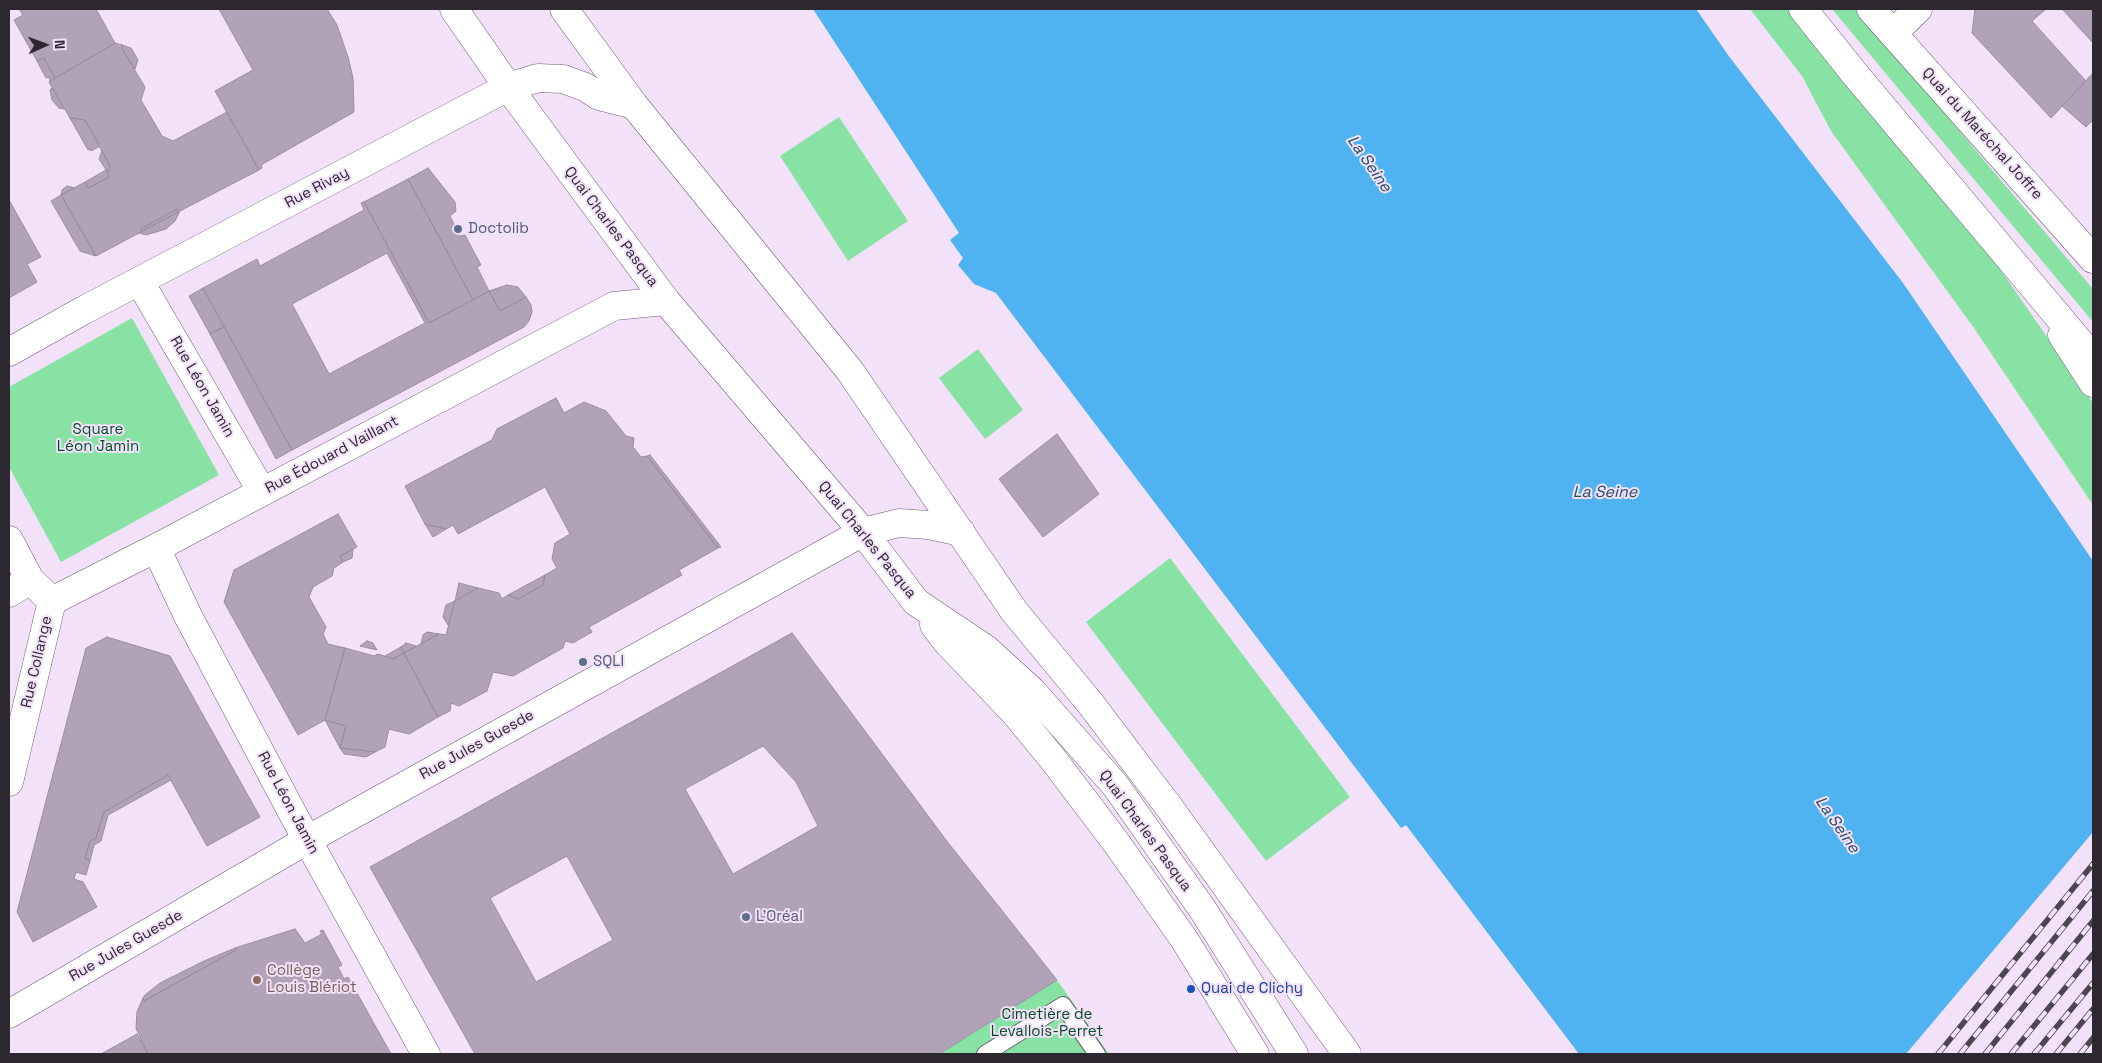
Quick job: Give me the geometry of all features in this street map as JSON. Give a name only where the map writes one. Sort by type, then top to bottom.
[{"type":"main road","name":"Quai Charles Pasqua","points":[[454,9],[508,87],[666,300],[863,532],[916,602],[986,649],[1032,691],[1115,785],[1203,910],[1294,1054]]},
{"type":"main road","points":[[564,9],[634,105],[850,371],[1014,611],[1096,710],[1169,807],[1347,1054]]},
{"type":"main road","points":[[1803,9],[1854,73],[2009,255],[2093,358]]},
{"type":"main road","name":"Quai du Maréchal Joffre","points":[[1871,9],[2093,259]]},
{"type":"main road","points":[[1893,33],[1918,9]]},
{"type":"main road","name":"Rue Rivay","points":[[9,352],[508,87],[538,78],[563,79],[585,86],[599,96],[634,105]]},
{"type":"main road","points":[[2009,255],[2093,383]]},
{"type":"main road","name":"Rue Léon Jamin","points":[[140,282],[262,492]]},
{"type":"main road","name":"Rue Édouard Vaillant","points":[[52,601],[614,306],[666,300]]},
{"type":"main road","name":"Rue Jules Guesde","points":[[9,1014],[307,840],[863,532],[899,523],[929,525],[961,532]]},
{"type":"main road","points":[[9,540],[19,587],[52,601]]},
{"type":"main road","name":"Rue Léon Jamin","points":[[156,548],[193,624],[307,840],[426,1054]]},
{"type":"main road","name":"Rue Collange","points":[[9,782],[52,601]]},
{"type":"main road","points":[[916,602],[947,642],[1014,713],[1052,758],[1115,841],[1184,939],[1255,1054]]},
{"type":"lane","points":[[985,1054],[1063,1005],[1097,1054]]},
{"type":"green space","points":[[1750,9],[1788,9],[1952,207],[1995,262],[2093,403],[2093,505],[1974,328],[1831,131],[1802,76]]},
{"type":"green space","points":[[1832,9],[1856,9],[2093,289],[2093,322]]},
{"type":"green space","points":[[839,117],[908,221],[848,261],[780,156]]},
{"type":"green space","name":"Square Léon Jamin","points":[[132,318],[219,475],[61,562],[9,467],[9,387]]},
{"type":"green space","points":[[978,349],[1023,410],[985,439],[939,378]]},
{"type":"green space","points":[[1170,558],[1350,797],[1266,861],[1086,622]]},
{"type":"green space","name":"Cimetière de Levallois-Perret","points":[[1057,980],[1109,1054],[939,1054]]},
{"type":"water","name":"La Seine","points":[[813,9],[1696,9],[1728,55],[1903,283],[2093,561],[2093,1054],[1579,1054],[1406,825],[1401,828],[996,293],[974,284],[958,265],[963,258],[950,240],[959,233]]},
{"type":"pier","points":[[2093,832],[2093,1054],[1906,1054],[1922,1035]]},
{"type":"building","points":[[19,9],[96,9],[115,43],[55,78],[44,58],[37,61],[14,20],[23,15]]},
{"type":"building","points":[[219,9],[327,9],[337,25],[348,57],[353,78],[354,112],[261,165],[262,168],[259,170],[215,91],[253,70]]},
{"type":"building","points":[[1975,9],[2046,9],[2032,21],[2086,81],[2051,118],[1972,33]]},
{"type":"building","points":[[2093,9],[2093,43],[2063,10]]},
{"type":"building","points":[[115,43],[122,45],[122,49],[145,87],[141,100],[162,136],[173,141],[227,112],[259,170],[178,212],[177,209],[141,229],[142,231],[139,233],[96,256],[61,195],[85,182],[88,188],[109,177],[106,170],[109,171],[110,166],[85,120],[70,118],[49,82]]},
{"type":"building","points":[[122,45],[131,48],[138,60],[135,69],[122,49]]},
{"type":"building","points":[[44,58],[55,78],[50,81],[49,77],[46,78],[37,61]]},
{"type":"building","points":[[2093,73],[2093,120],[2086,127],[2062,106]]},
{"type":"building","points":[[52,88],[64,109],[59,108],[52,100],[50,90]]},
{"type":"building","points":[[70,118],[85,120],[100,146],[91,151],[90,149],[88,150]]},
{"type":"building","points":[[102,151],[110,166],[109,171],[106,170],[99,159]]},
{"type":"building","points":[[428,168],[455,202],[456,211],[450,216],[460,236],[465,235],[481,265],[477,267],[489,291],[473,300],[408,179]]},
{"type":"building","points":[[106,170],[109,177],[88,188],[85,182]]},
{"type":"building","points":[[408,179],[473,300],[429,323],[364,202]]},
{"type":"building","points":[[67,186],[75,188],[61,195],[62,190]]},
{"type":"building","points":[[61,195],[96,256],[80,251],[51,201]]},
{"type":"building","points":[[9,200],[41,257],[27,264],[37,282],[9,298]]},
{"type":"building","points":[[364,202],[429,323],[489,291],[500,311],[526,297],[531,305],[532,312],[529,321],[524,327],[292,450],[203,288],[257,259],[260,266],[364,210],[361,203]],"holes":[[[387,253],[425,323],[329,374],[292,304]]]},
{"type":"building","points":[[177,209],[178,212],[142,231],[141,229]]},
{"type":"building","points":[[180,211],[175,221],[166,229],[146,235],[139,233]]},
{"type":"building","points":[[507,285],[518,287],[526,297],[500,311],[489,291]]},
{"type":"building","points":[[203,288],[224,327],[210,334],[189,296]]},
{"type":"building","points":[[224,327],[292,450],[276,459],[210,334]]},
{"type":"building","points":[[556,398],[564,413],[584,402],[606,411],[626,436],[634,438],[633,447],[641,457],[647,456],[718,548],[679,570],[682,575],[589,627],[592,632],[573,643],[565,641],[563,648],[513,676],[493,672],[487,691],[459,706],[451,703],[450,711],[438,717],[404,653],[439,634],[446,635],[455,601],[478,588],[499,593],[502,599],[508,595],[518,599],[543,585],[545,575],[557,568],[552,559],[555,543],[570,534],[545,487],[458,534],[453,525],[446,529],[425,524],[405,486],[492,440],[497,429]]},
{"type":"building","points":[[1057,434],[1099,494],[1043,537],[999,479]]},
{"type":"building","points":[[650,455],[721,547],[718,548],[647,456]]},
{"type":"building","points":[[338,514],[357,547],[340,556],[343,562],[334,568],[332,576],[313,587],[309,597],[326,627],[323,634],[328,644],[345,648],[325,720],[298,735],[224,602],[234,570]]},
{"type":"building","points":[[425,524],[446,529],[433,537]]},
{"type":"building","points":[[353,549],[352,558],[343,562],[340,556]]},
{"type":"building","points":[[545,575],[543,585],[518,599],[508,595]]},
{"type":"building","points":[[459,583],[478,588],[455,601]]},
{"type":"building","points":[[455,601],[448,625],[443,617],[446,605]]},
{"type":"building","points":[[427,632],[439,634],[421,644],[423,635]]},
{"type":"building","points":[[792,633],[946,840],[1057,980],[939,1054],[475,1054],[370,867]],"holes":[[[763,746],[796,782],[818,826],[733,874],[685,789]],[[567,856],[613,940],[536,982],[490,898]]]},
{"type":"building","points":[[107,637],[170,656],[260,817],[207,846],[168,775],[104,812],[96,838],[90,841],[85,858],[90,861],[86,875],[76,872],[74,879],[83,882],[97,907],[33,942],[17,912],[86,648]]},
{"type":"building","points":[[367,641],[373,643],[377,650],[360,646]]},
{"type":"building","points":[[406,643],[416,646],[404,653],[401,647]]},
{"type":"building","points":[[401,647],[404,653],[393,659],[385,656]]},
{"type":"building","points":[[345,648],[374,656],[378,654],[393,659],[404,653],[438,717],[409,734],[389,729],[385,747],[375,752],[340,748],[346,726],[325,720]]},
{"type":"building","points":[[325,720],[346,726],[340,748]]},
{"type":"building","points":[[340,748],[375,752],[366,757],[344,754]]},
{"type":"building","points":[[168,775],[171,780],[108,815],[101,841],[94,845],[90,861],[85,858],[90,841],[96,838],[104,812]]},
{"type":"building","name":"Collège Louis Blériot","points":[[295,929],[305,943],[322,934],[320,931],[323,930],[342,965],[338,967],[344,979],[348,977],[391,1054],[148,1054],[136,1028],[137,1012],[143,998],[144,1001],[236,950],[235,948]]},
{"type":"building","points":[[235,948],[236,950],[144,1001],[145,995],[160,983]]},
{"type":"building","points":[[137,1034],[148,1054],[101,1054]]},
{"type":"railway","points":[[1938,1054],[2093,864]]},
{"type":"railway","points":[[1960,1054],[2093,891]]},
{"type":"railway","points":[[1985,1054],[2093,921]]},
{"type":"railway","points":[[2011,1054],[2093,954]]},
{"type":"railway","points":[[2034,1054],[2093,983]]},
{"type":"railway","points":[[2056,1054],[2093,1009]]},
{"type":"railway","points":[[2080,1054],[2093,1038]]},
{"type":"place","name":"Doctolib","points":[[458,229]]},
{"type":"place","name":"SQLI","points":[[583,662]]},
{"type":"place","name":"L'Oréal","points":[[746,917]]},
{"type":"place","name":"Collège Louis Blériot","points":[[257,980]]},
{"type":"place","name":"Quai de Clichy","points":[[1191,989]]}]
